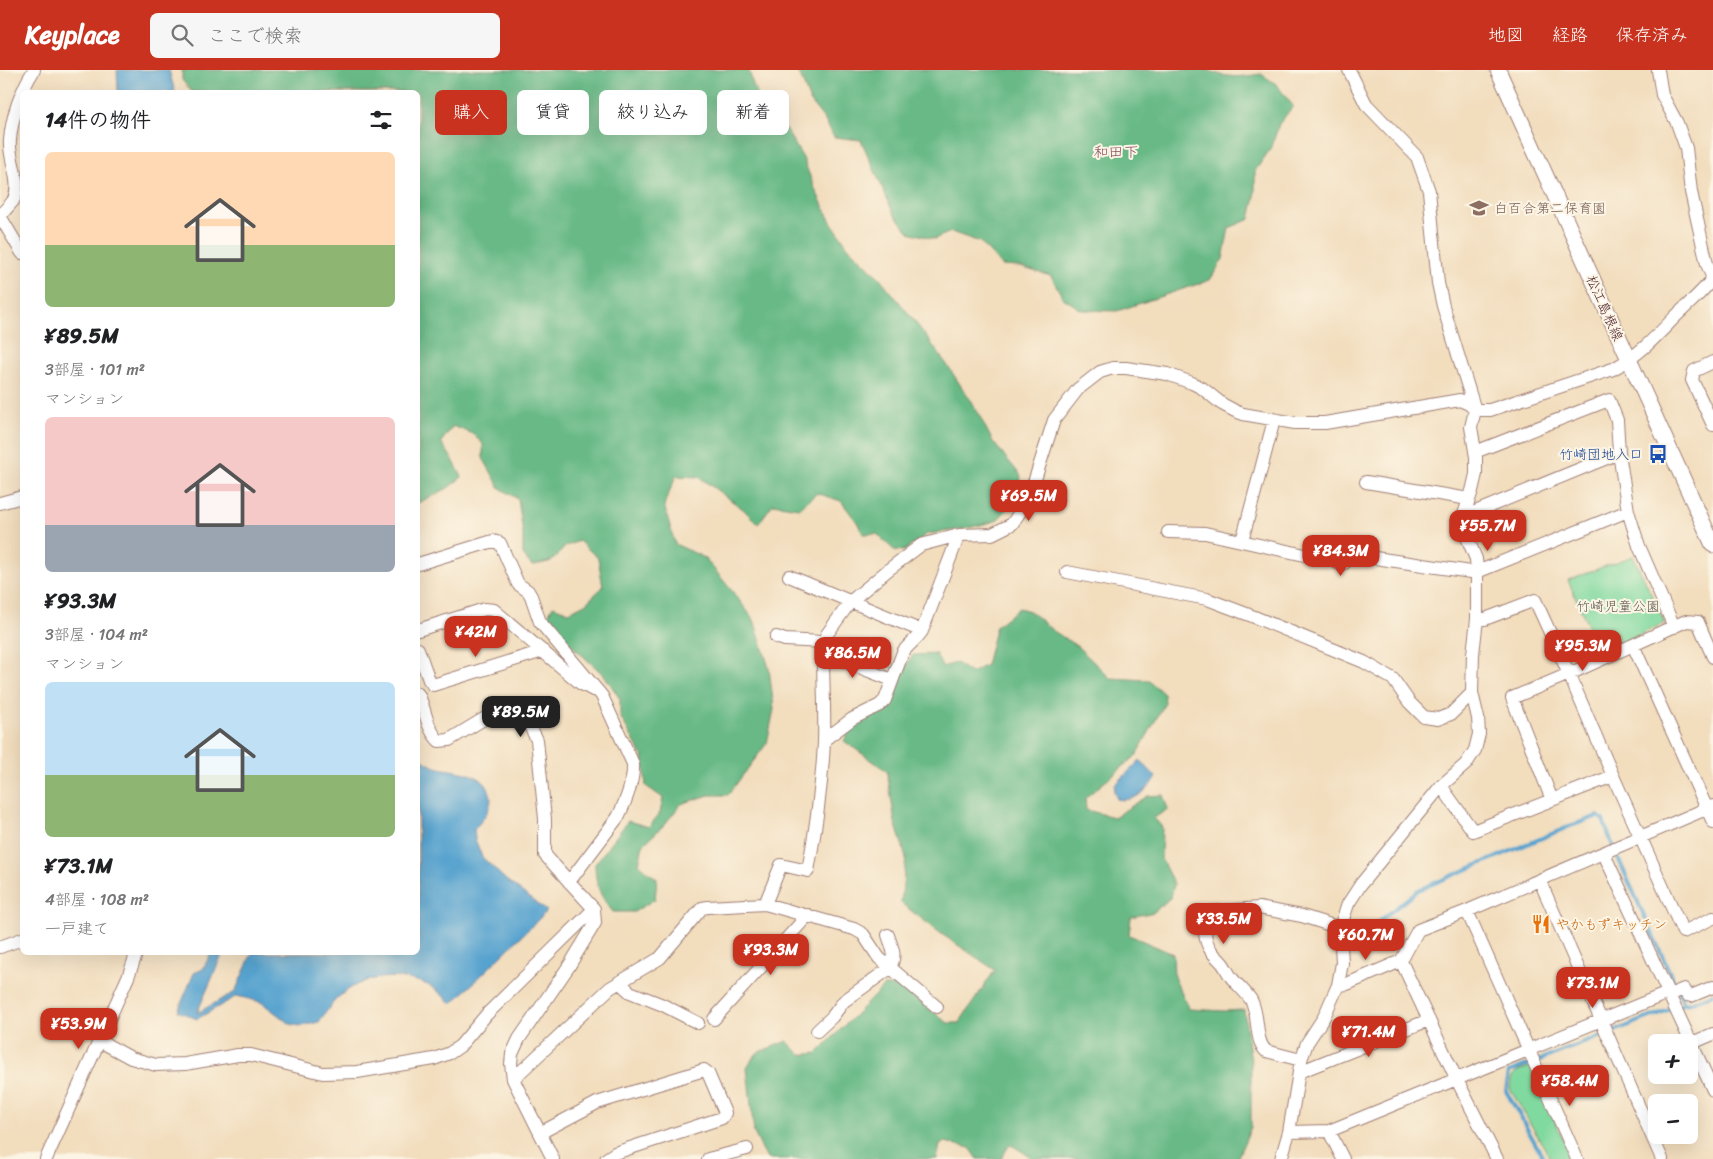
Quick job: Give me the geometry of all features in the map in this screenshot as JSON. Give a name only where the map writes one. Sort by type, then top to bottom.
[{"type":"main road","name":"松江島根線","points":[[1498,70],[1711,537]]},
{"type":"street","points":[[23,90],[34,70]]},
{"type":"street","points":[[1280,1159],[1289,1132],[1300,1066],[1307,1043],[1324,1018],[1338,985],[1342,963],[1340,928],[1348,904],[1441,786],[1466,764],[1475,750],[1479,734],[1478,718],[1472,693],[1473,654],[1477,619],[1477,572],[1476,559],[1464,531],[1463,517],[1476,474],[1477,465],[1471,427],[1475,410],[1438,283],[1429,191],[1417,157],[1366,104],[1349,70]]},
{"type":"street","points":[[764,904],[781,865],[808,871],[822,781],[824,740],[823,648],[827,634],[851,601],[888,570],[921,546],[959,535],[992,534],[1012,524],[1029,498],[1054,420],[1078,389],[1100,372],[1113,368],[1126,368],[1182,378],[1202,388],[1228,408],[1243,414],[1295,423],[1325,423],[1460,400],[1475,410],[1490,410],[1613,369],[1629,360],[1650,343],[1713,279],[1707,264],[1691,192],[1686,148],[1677,123],[1662,95],[1658,70]]},
{"type":"street","points":[[20,100],[10,140],[16,192],[13,200],[0,216],[20,250]]},
{"type":"street","points":[[1713,362],[1694,370],[1692,380],[1713,425]]},
{"type":"street","points":[[1475,452],[1609,400],[1618,420],[1619,453],[1628,511],[1638,546],[1674,627]]},
{"type":"street","points":[[1242,541],[1274,420]]},
{"type":"street","points":[[1463,517],[1619,453]]},
{"type":"street","points":[[1366,482],[1469,499]]},
{"type":"street","points":[[0,503],[20,498]]},
{"type":"street","points":[[1376,558],[1477,572],[1628,511]]},
{"type":"street","points":[[1168,532],[1205,533],[1323,559],[1338,552]]},
{"type":"street","points":[[824,740],[852,719],[880,705],[885,700],[903,652],[922,631],[959,535]]},
{"type":"street","points":[[420,563],[493,541],[500,543],[518,584],[528,591],[531,596],[540,622],[602,696],[633,764],[634,771],[624,805],[618,817],[569,882]]},
{"type":"street","points":[[1066,572],[1207,598],[1364,662],[1393,679],[1409,702],[1424,717],[1438,719],[1451,714],[1472,693]]},
{"type":"street","points":[[789,576],[922,631]]},
{"type":"street","points":[[1477,619],[1485,619],[1535,600],[1683,932],[1713,918]]},
{"type":"street","points":[[420,629],[484,609],[494,610],[580,682],[602,696]]},
{"type":"street","points":[[1552,800],[1512,698],[1686,622],[1698,622],[1713,656]]},
{"type":"street","points":[[776,637],[823,648],[892,680]]},
{"type":"street","points":[[1633,645],[1710,808],[1713,822]]},
{"type":"street","points":[[420,655],[429,680],[433,685],[543,651]]},
{"type":"street","points":[[420,699],[429,727],[439,741],[449,740],[492,714],[502,711],[512,712],[522,717],[530,726],[537,740],[540,761],[545,820],[545,855],[594,909],[594,923],[515,1046],[510,1064],[513,1079],[553,1159]]},
{"type":"street","points":[[1441,786],[1474,831],[1613,776]]},
{"type":"street","points":[[1338,985],[1346,984],[1401,961],[1418,930],[1540,881],[1710,808]]},
{"type":"street","points":[[1604,854],[1673,997],[1688,1034]]},
{"type":"street","points":[[1540,881],[1662,1159]]},
{"type":"street","points":[[513,1079],[610,988],[660,958],[702,908],[764,904],[854,929],[862,934],[879,958],[937,1007]]},
{"type":"street","points":[[1340,928],[1302,916],[1259,908],[1209,912],[1206,920],[1206,940],[1212,952],[1222,962],[1230,976],[1251,1001],[1256,1013],[1263,1049],[1300,1066],[1429,1020]]},
{"type":"street","points":[[98,1040],[131,1058],[156,1065],[185,1064],[238,1055],[251,1055],[323,1073],[357,1072],[434,1059],[450,1053],[460,1046],[487,1014],[594,909]]},
{"type":"street","points":[[1467,911],[1578,1159]]},
{"type":"street","points":[[714,1019],[808,915]]},
{"type":"street","points":[[817,1031],[832,1017],[844,1001],[890,968],[895,955],[888,935]]},
{"type":"street","points":[[0,947],[20,940]]},
{"type":"street","points":[[46,1159],[128,977],[136,955]]},
{"type":"street","points":[[1401,961],[1456,1080],[1497,1159]]},
{"type":"street","points":[[619,982],[630,992],[663,1005],[698,1023]]},
{"type":"street","points":[[1289,1132],[1329,1131],[1456,1080],[1533,1058],[1673,997],[1684,988],[1687,995],[1691,996],[1713,987]]},
{"type":"street","points":[[1698,1040],[1713,1034]]},
{"type":"street","points":[[1698,1056],[1713,1090]]},
{"type":"street","points":[[540,1134],[597,1102],[704,1070],[708,1073],[725,1113],[722,1118],[615,1153],[606,1159]]},
{"type":"street","points":[[1329,1131],[1344,1159]]},
{"type":"street","points":[[708,1159],[747,1149]]},
{"type":"green space","points":[[182,70],[749,70],[755,90],[717,90],[717,135],[789,135],[803,158],[830,220],[848,247],[879,277],[913,319],[948,366],[977,411],[993,442],[1021,476],[1016,501],[996,521],[964,529],[927,534],[904,551],[894,550],[877,534],[863,534],[857,522],[841,501],[817,493],[799,508],[773,504],[758,524],[743,509],[699,477],[676,476],[664,505],[675,544],[705,558],[754,620],[769,668],[774,709],[767,743],[728,795],[709,795],[681,804],[665,824],[643,845],[639,864],[657,879],[655,899],[634,912],[613,912],[599,890],[595,864],[628,821],[649,827],[660,813],[663,798],[646,786],[643,757],[620,716],[620,699],[605,676],[553,629],[547,617],[553,606],[569,612],[585,604],[603,587],[598,558],[579,541],[566,546],[552,561],[532,566],[523,555],[523,533],[518,499],[500,488],[483,458],[483,444],[473,434],[453,426],[441,442],[462,477],[448,488],[420,502],[420,90],[190,90],[182,80]]},
{"type":"green space","points":[[794,70],[1208,70],[1221,75],[1234,76],[1261,74],[1276,84],[1293,106],[1279,124],[1271,148],[1255,171],[1255,196],[1250,219],[1229,228],[1223,259],[1210,280],[1117,311],[1082,310],[1063,298],[1051,276],[1020,267],[1002,266],[980,242],[951,232],[934,239],[909,232],[894,214],[861,140],[834,137],[824,119],[810,101],[800,75]]},
{"type":"green space","name":"竹崎児童公園","points":[[1633,556],[1665,623],[1600,653],[1568,580]]},
{"type":"green space","points":[[1019,608],[1030,611],[1052,630],[1078,647],[1110,678],[1148,680],[1164,694],[1165,703],[1136,756],[1085,798],[1086,810],[1114,817],[1148,796],[1163,795],[1168,809],[1154,818],[1162,827],[1161,859],[1174,884],[1171,897],[1154,912],[1131,917],[1129,935],[1173,954],[1174,977],[1189,1009],[1244,1010],[1251,1062],[1251,1127],[1237,1159],[1029,1159],[1031,1157],[1010,1144],[1001,1159],[978,1159],[970,1148],[945,1142],[940,1145],[937,1159],[767,1159],[754,1133],[747,1067],[757,1053],[787,1041],[801,1055],[817,1053],[884,986],[899,986],[948,1023],[959,1023],[995,970],[943,935],[901,903],[906,857],[895,822],[887,771],[844,741],[855,720],[892,707],[893,688],[913,655],[936,654],[942,667],[956,663],[971,673],[986,665],[996,626]]},
{"type":"green space","points":[[1530,1067],[1572,1159],[1551,1159],[1510,1089],[1511,1079],[1514,1074]]},
{"type":"water","points":[[117,70],[169,70],[174,90],[118,90]]},
{"type":"water","points":[[420,756],[424,761],[433,766],[463,772],[482,780],[488,788],[491,800],[488,811],[474,830],[475,839],[482,857],[506,880],[547,911],[452,1004],[438,991],[428,985],[394,977],[372,979],[351,988],[335,1001],[319,1022],[301,1026],[290,1024],[261,1002],[237,996],[197,1019],[178,1011],[194,973],[203,969],[210,955],[222,955],[197,1013],[235,992],[251,955],[420,955]]},
{"type":"water","points":[[1140,760],[1156,777],[1140,795],[1129,799],[1117,799],[1114,792],[1115,785]]},
{"type":"waterway","points":[[1343,946],[1372,927],[1418,890],[1573,825],[1598,816],[1603,820],[1614,849],[1684,1004],[1509,1072],[1506,1091],[1544,1159]]},
{"type":"waterway","points":[[1684,1004],[1713,994]]},
{"type":"place","name":"白百合第二保育園","points":[[1479,208]]},
{"type":"place","name":"竹崎団地入口","points":[[1658,454]]},
{"type":"place","name":"やかもずキッチン","points":[[1541,924]]},
{"type":"district","name":"和田下","points":[[1116,152]]}]
